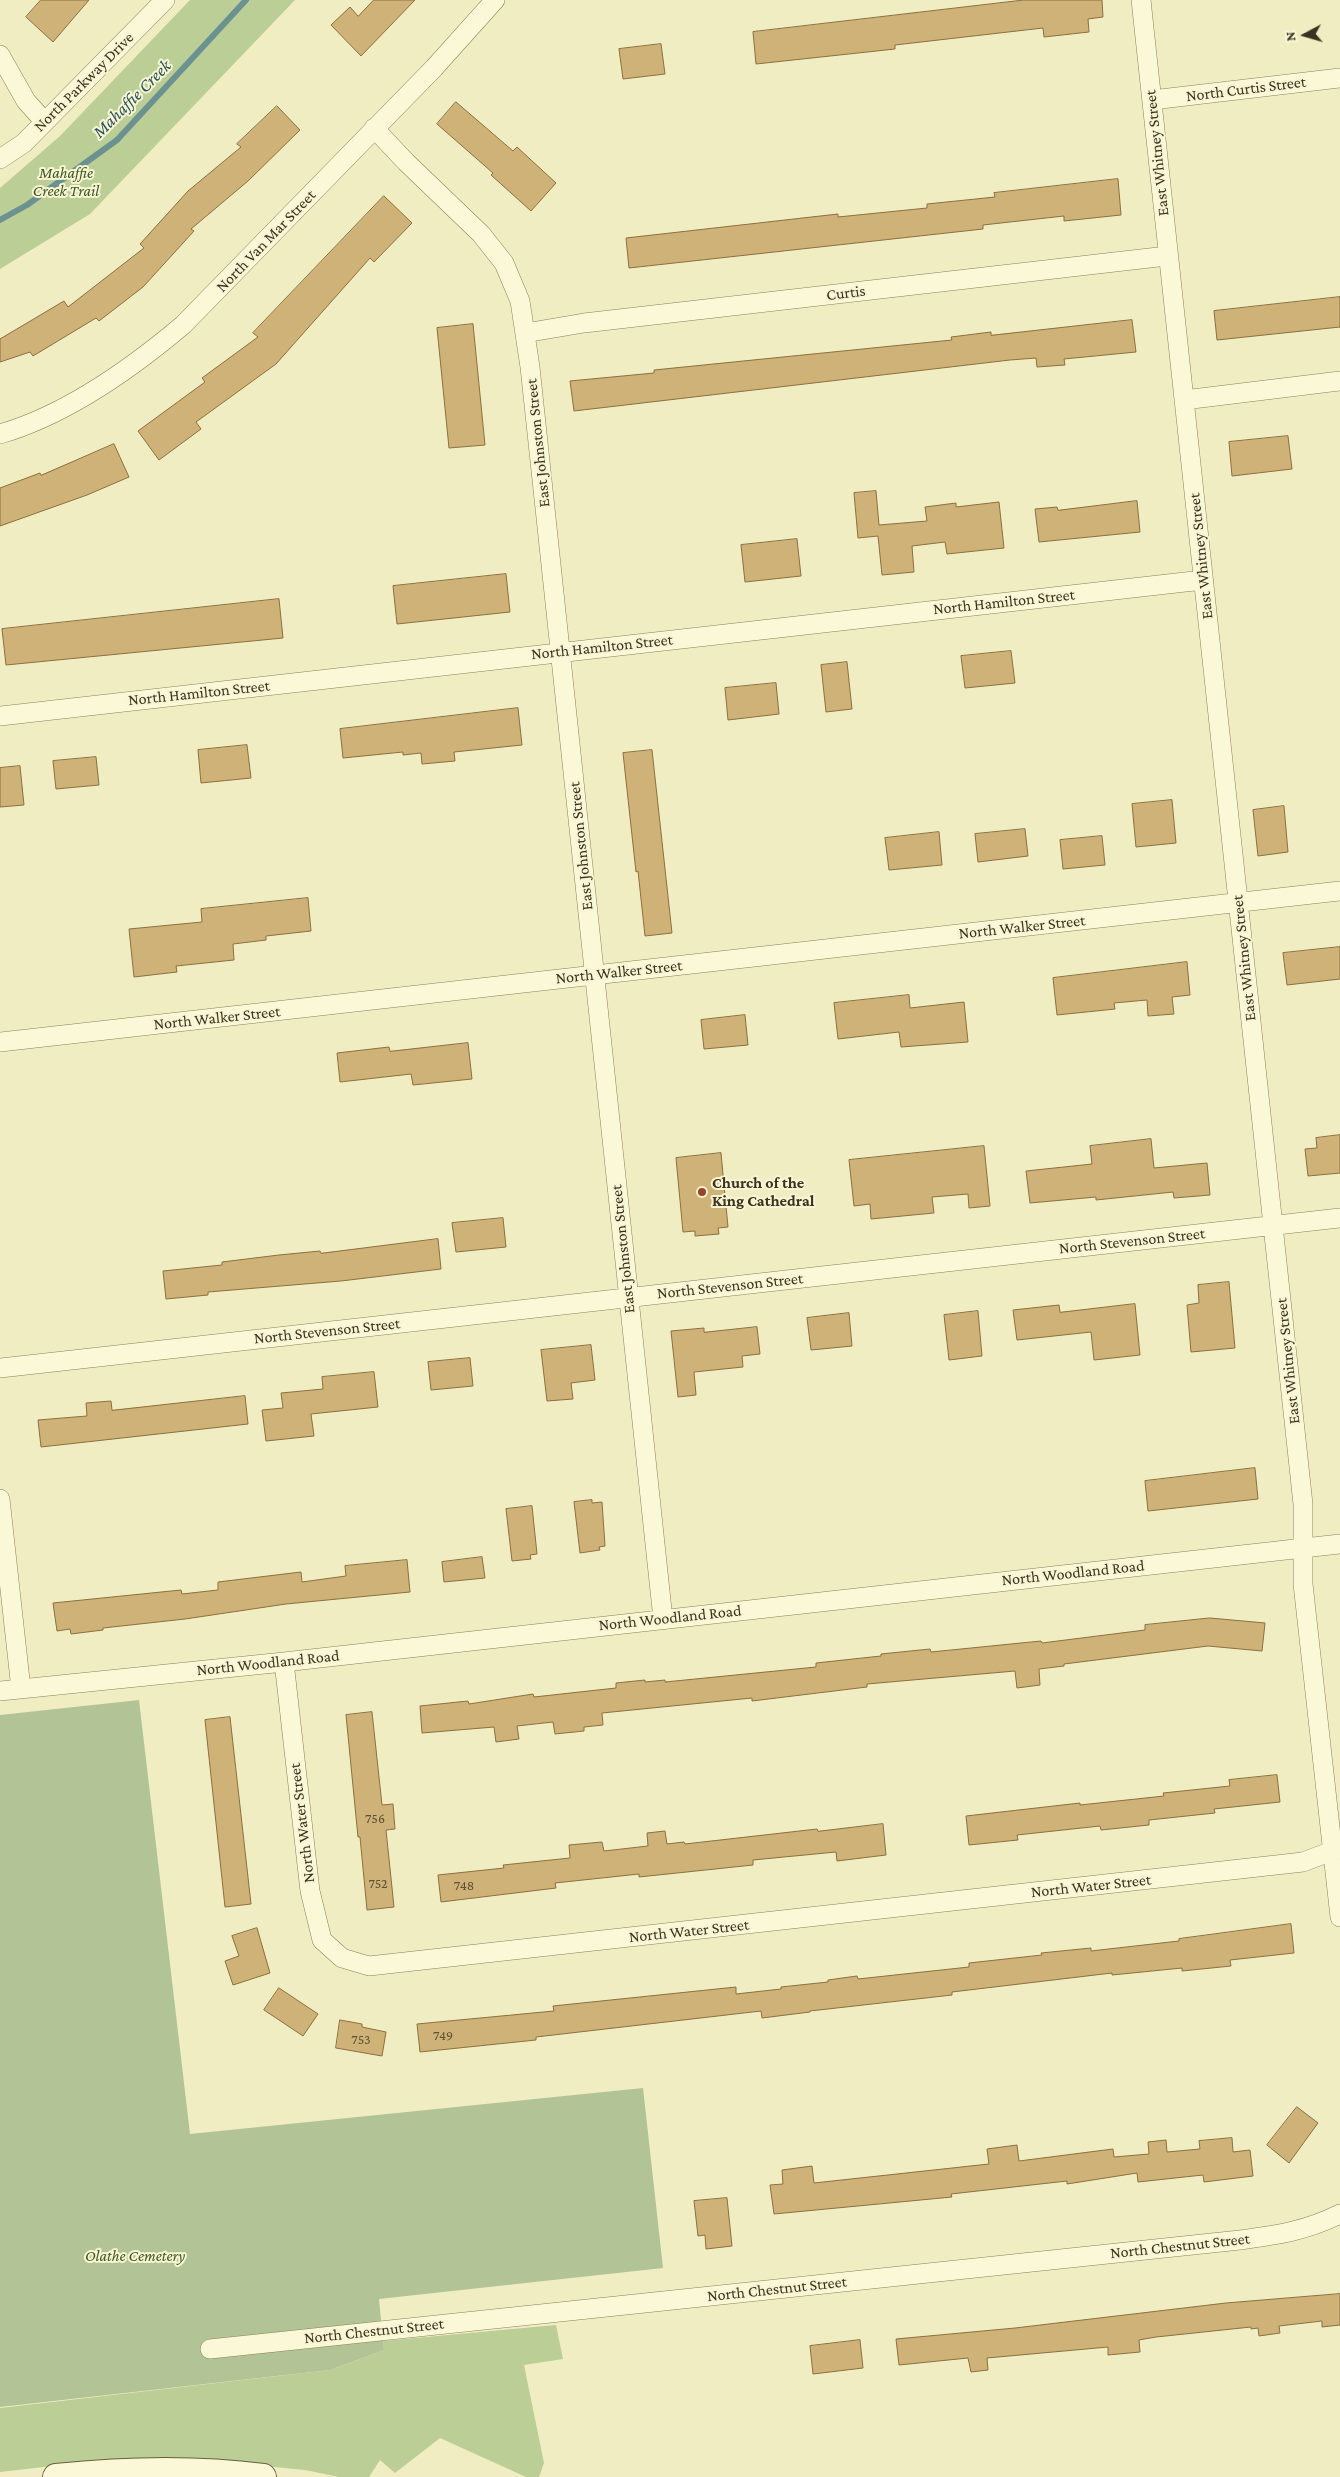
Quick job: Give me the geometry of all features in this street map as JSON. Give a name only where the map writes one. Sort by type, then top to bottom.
[{"type":"main road","points":[[56,2477],[118,2473],[189,2472],[262,2477]]},
{"type":"street","name":"North Parkway Drive","points":[[0,159],[24,144],[44,121],[112,56],[165,0]]},
{"type":"street","name":"North Van Mar Street","points":[[0,434],[60,408],[113,379],[146,356],[183,325],[434,68],[495,0]]},
{"type":"street","name":"East Whitney Street","points":[[1140,0],[1303,1504],[1303,1584],[1336,1849],[1340,1917]]},
{"type":"street","points":[[0,55],[26,101],[44,121]]},
{"type":"street","name":"North Curtis Street","points":[[1152,100],[1340,78]]},
{"type":"street","name":"East Johnston Street","points":[[374,128],[406,162],[481,234],[504,263],[520,301],[595,974],[663,1619]]},
{"type":"street","name":"Curtis","points":[[525,333],[584,323],[1167,256]]},
{"type":"street","points":[[1184,400],[1340,381]]},
{"type":"street","name":"North Hamilton Street","points":[[0,716],[1203,580]]},
{"type":"street","name":"North Walker Street","points":[[0,1042],[1340,891]]},
{"type":"street","name":"North Stevenson Street","points":[[0,1368],[1340,1218]]},
{"type":"street","points":[[0,1499],[21,1689]]},
{"type":"street","name":"North Woodland Road","points":[[0,1691],[284,1662],[1340,1544]]},
{"type":"street","name":"North Water Street","points":[[284,1662],[310,1891],[322,1940],[342,1958],[369,1966],[1303,1862],[1336,1849]]},
{"type":"street","name":"North Chestnut Street","points":[[210,2349],[1240,2240],[1296,2232],[1320,2224],[1340,2214]]},
{"type":"green space","name":"Mahaffie Creek Trail","points":[[190,0],[295,0],[90,214],[0,269],[0,188],[60,136]]},
{"type":"green space","name":"Olathe Cemetery","points":[[139,1700],[190,2134],[643,2088],[663,2268],[379,2299],[384,2350],[330,2370],[0,2407],[0,1715]]},
{"type":"green space","points":[[556,2325],[563,2359],[524,2365],[544,2463],[539,2477],[526,2477],[440,2438],[395,2473],[380,2460],[369,2477],[339,2477],[305,2470],[224,2462],[79,2463],[0,2472],[0,2408],[330,2370],[384,2350],[383,2341]]},
{"type":"building","points":[[41,0],[89,0],[53,42],[26,17]]},
{"type":"building","points":[[374,0],[415,0],[361,56],[331,25],[350,7],[358,16]]},
{"type":"building","points":[[1024,0],[1102,0],[1103,17],[1088,19],[1089,32],[1044,37],[1043,28],[895,45],[895,49],[756,64],[753,32]]},
{"type":"building","points":[[661,44],[665,74],[623,79],[619,49]]},
{"type":"building","points":[[456,102],[513,151],[517,147],[556,183],[531,211],[491,175],[493,173],[437,124]]},
{"type":"building","points":[[277,106],[300,130],[248,181],[191,229],[194,231],[143,287],[99,321],[96,318],[33,356],[30,352],[0,362],[0,339],[64,301],[68,307],[144,248],[140,244],[188,191],[241,147],[237,144]]},
{"type":"building","points":[[1118,179],[1121,215],[1064,221],[1064,216],[983,225],[983,229],[629,268],[626,238],[838,214],[838,217],[927,208],[927,204],[995,197],[994,193]]},
{"type":"building","points":[[384,196],[412,223],[374,262],[370,258],[276,364],[196,422],[201,429],[159,460],[138,431],[205,382],[202,378],[258,337],[253,333]]},
{"type":"building","points":[[1340,297],[1340,327],[1217,340],[1214,311]]},
{"type":"building","points":[[1132,320],[1136,352],[1064,359],[1065,365],[1037,367],[1036,358],[1010,360],[574,411],[570,381],[654,373],[654,370],[952,340],[951,337],[991,332],[991,335]]},
{"type":"building","points":[[473,324],[485,445],[449,448],[437,328]]},
{"type":"building","points":[[1288,436],[1292,469],[1232,476],[1229,442]]},
{"type":"building","points":[[114,444],[129,477],[87,495],[0,526],[0,488],[40,473],[41,475]]},
{"type":"building","points":[[876,491],[879,525],[927,521],[925,507],[956,503],[956,507],[999,502],[1004,548],[947,554],[945,542],[912,546],[914,572],[882,575],[878,536],[858,538],[854,493]]},
{"type":"building","points":[[1137,501],[1140,532],[1039,542],[1035,509],[1057,507],[1058,510]]},
{"type":"building","points":[[797,539],[801,576],[745,582],[741,545]]},
{"type":"building","points":[[506,574],[510,612],[397,624],[393,586]]},
{"type":"building","points":[[279,599],[283,638],[6,665],[2,629]]},
{"type":"building","points":[[1011,651],[1015,683],[965,688],[961,656]]},
{"type":"building","points":[[847,662],[852,709],[826,712],[821,665]]},
{"type":"building","points":[[776,683],[779,714],[728,720],[725,688]]},
{"type":"building","points":[[518,708],[522,745],[454,752],[455,761],[422,764],[421,753],[403,755],[403,752],[343,758],[340,729]]},
{"type":"building","points":[[247,745],[251,778],[201,783],[198,750]]},
{"type":"building","points":[[652,750],[672,933],[645,936],[623,753]]},
{"type":"building","points":[[96,757],[99,785],[56,789],[53,761]]},
{"type":"building","points":[[20,766],[24,805],[0,807],[0,768]]},
{"type":"building","points":[[1172,800],[1176,843],[1136,847],[1132,804]]},
{"type":"building","points":[[1284,806],[1288,852],[1258,856],[1253,810]]},
{"type":"building","points":[[1025,829],[1028,856],[978,862],[975,834]]},
{"type":"building","points":[[939,832],[942,865],[889,870],[885,838]]},
{"type":"building","points":[[1102,836],[1105,865],[1063,869],[1060,840]]},
{"type":"building","points":[[308,898],[311,931],[266,936],[266,940],[233,944],[234,960],[176,966],[177,972],[134,977],[129,929],[202,922],[201,909]]},
{"type":"building","points":[[1340,947],[1340,979],[1287,985],[1283,953]]},
{"type":"building","points":[[1187,962],[1190,995],[1172,997],[1174,1014],[1148,1016],[1147,1000],[1114,1003],[1115,1009],[1057,1015],[1053,978]]},
{"type":"building","points":[[909,995],[910,1008],[964,1002],[968,1042],[901,1047],[899,1032],[838,1039],[834,1003]]},
{"type":"building","points":[[745,1015],[748,1045],[704,1049],[701,1020]]},
{"type":"building","points":[[468,1043],[472,1079],[413,1085],[411,1074],[340,1082],[337,1053],[389,1047],[390,1051]]},
{"type":"building","points":[[1340,1135],[1340,1173],[1308,1176],[1305,1149],[1317,1148],[1316,1138]]},
{"type":"building","points":[[1151,1139],[1154,1168],[1207,1163],[1210,1195],[1174,1198],[1173,1192],[1096,1200],[1096,1197],[1030,1203],[1026,1171],[1092,1164],[1090,1146]]},
{"type":"building","points":[[984,1146],[990,1206],[969,1208],[968,1194],[932,1197],[934,1213],[871,1219],[870,1204],[854,1206],[849,1160]]},
{"type":"building","name":"Church of the King Cathedral","points":[[721,1153],[728,1227],[718,1228],[719,1234],[695,1236],[695,1231],[683,1232],[676,1158]]},
{"type":"building","points":[[503,1218],[506,1247],[456,1252],[452,1223]]},
{"type":"building","points":[[438,1239],[441,1269],[341,1281],[208,1292],[208,1295],[166,1299],[163,1271],[222,1265],[222,1262],[279,1255],[320,1251],[321,1253]]},
{"type":"building","points":[[1229,1282],[1235,1348],[1191,1352],[1187,1305],[1199,1303],[1198,1285]]},
{"type":"building","points":[[1135,1304],[1140,1355],[1094,1360],[1091,1332],[1017,1340],[1013,1310],[1059,1305],[1060,1312]]},
{"type":"building","points":[[978,1311],[982,1356],[949,1360],[944,1315]]},
{"type":"building","points":[[849,1313],[852,1346],[811,1350],[807,1318]]},
{"type":"building","points":[[757,1327],[760,1354],[742,1356],[743,1367],[694,1372],[696,1395],[678,1397],[671,1331],[704,1328],[704,1332]]},
{"type":"building","points":[[591,1345],[595,1380],[571,1383],[573,1399],[547,1401],[541,1350]]},
{"type":"building","points":[[470,1358],[473,1386],[431,1390],[428,1362]]},
{"type":"building","points":[[374,1372],[378,1407],[311,1414],[314,1436],[266,1441],[262,1410],[283,1408],[281,1393],[323,1389],[322,1377]]},
{"type":"building","points":[[245,1396],[248,1424],[41,1447],[38,1420],[87,1416],[86,1403],[111,1401],[112,1410]]},
{"type":"building","points":[[1255,1468],[1258,1499],[1148,1511],[1145,1481]]},
{"type":"building","points":[[592,1500],[592,1503],[602,1502],[605,1546],[599,1547],[600,1550],[580,1553],[574,1502]]},
{"type":"building","points":[[532,1506],[537,1554],[530,1555],[531,1559],[512,1561],[506,1509]]},
{"type":"building","points":[[482,1557],[485,1578],[444,1582],[442,1562]]},
{"type":"building","points":[[407,1560],[410,1592],[286,1604],[185,1619],[103,1628],[103,1630],[71,1634],[70,1629],[57,1631],[53,1603],[181,1590],[182,1594],[218,1590],[218,1582],[301,1572],[302,1582],[346,1576],[345,1566]]},
{"type":"building","points":[[1210,1618],[1265,1623],[1262,1651],[1208,1646],[1064,1664],[1064,1666],[1039,1669],[1040,1685],[1017,1688],[1015,1671],[867,1684],[867,1687],[752,1701],[752,1698],[602,1713],[603,1725],[584,1727],[584,1731],[555,1734],[553,1722],[517,1726],[519,1739],[496,1742],[494,1727],[422,1733],[420,1706],[468,1701],[469,1704],[533,1694],[534,1697],[616,1688],[616,1683],[645,1680],[645,1682],[665,1680],[665,1682],[816,1667],[816,1663],[930,1649],[931,1652],[1041,1641],[1042,1643],[1145,1630],[1145,1625]]},
{"type":"building","points":[[372,1712],[382,1805],[393,1804],[395,1829],[386,1830],[394,1907],[367,1910],[346,1715]]},
{"type":"building","points":[[230,1717],[251,1904],[225,1907],[205,1720]]},
{"type":"building","points":[[1277,1775],[1280,1802],[1214,1809],[1215,1813],[1149,1820],[1149,1825],[1101,1830],[1100,1826],[1017,1835],[1018,1840],[969,1845],[966,1816],[1164,1796],[1163,1793],[1230,1786],[1229,1780]]},
{"type":"building","points":[[883,1824],[886,1855],[837,1861],[836,1852],[753,1860],[753,1865],[639,1877],[639,1874],[555,1883],[556,1888],[441,1902],[438,1875],[504,1868],[503,1865],[570,1858],[569,1845],[602,1842],[604,1851],[648,1846],[647,1833],[665,1831],[667,1844],[684,1842],[685,1844],[817,1829],[818,1831]]},
{"type":"building","points":[[1291,1924],[1294,1953],[1230,1960],[1231,1966],[1182,1971],[1182,1968],[1112,1975],[1112,1973],[952,1992],[952,1995],[762,2018],[761,2011],[536,2037],[536,2040],[420,2052],[417,2024],[554,2011],[553,2006],[736,1987],[736,1994],[781,1989],[781,1987],[828,1982],[828,1980],[857,1976],[858,1979],[969,1967],[969,1963],[1042,1955],[1041,1953],[1091,1948],[1091,1951],[1179,1941],[1179,1939]]},
{"type":"building","points":[[257,1928],[270,1973],[233,1985],[225,1961],[239,1956],[232,1936]]},
{"type":"building","points":[[279,1988],[318,2014],[303,2036],[264,2010]]},
{"type":"building","points":[[340,2020],[362,2024],[362,2027],[386,2032],[382,2056],[336,2048]]},
{"type":"building","points":[[1297,2107],[1318,2123],[1289,2163],[1267,2145]]},
{"type":"building","points":[[1232,2138],[1233,2152],[1250,2150],[1253,2176],[1204,2182],[1203,2175],[1138,2182],[1137,2173],[1067,2184],[1067,2181],[951,2194],[952,2197],[774,2214],[770,2185],[783,2184],[782,2170],[812,2166],[814,2183],[989,2164],[987,2149],[1017,2145],[1019,2161],[1113,2149],[1114,2157],[1149,2154],[1148,2142],[1166,2140],[1167,2152],[1200,2149],[1199,2141]]},
{"type":"building","points":[[727,2198],[732,2246],[706,2249],[705,2235],[698,2236],[694,2201]]},
{"type":"building","points":[[1340,2294],[1340,2325],[1322,2327],[1322,2321],[1279,2326],[1280,2333],[1259,2336],[1258,2328],[1251,2329],[1251,2327],[1156,2337],[1139,2340],[1140,2352],[1108,2355],[1108,2347],[987,2358],[988,2370],[971,2372],[968,2358],[899,2365],[896,2339],[1015,2328],[1226,2303]]},
{"type":"building","points":[[860,2340],[863,2368],[813,2374],[810,2346]]},
{"type":"waterway","name":"Mahaffie Creek","points":[[0,220],[27,205],[117,140],[246,0]]},
{"type":"place","name":"Church of the King Cathedral","points":[[702,1192]]}]
